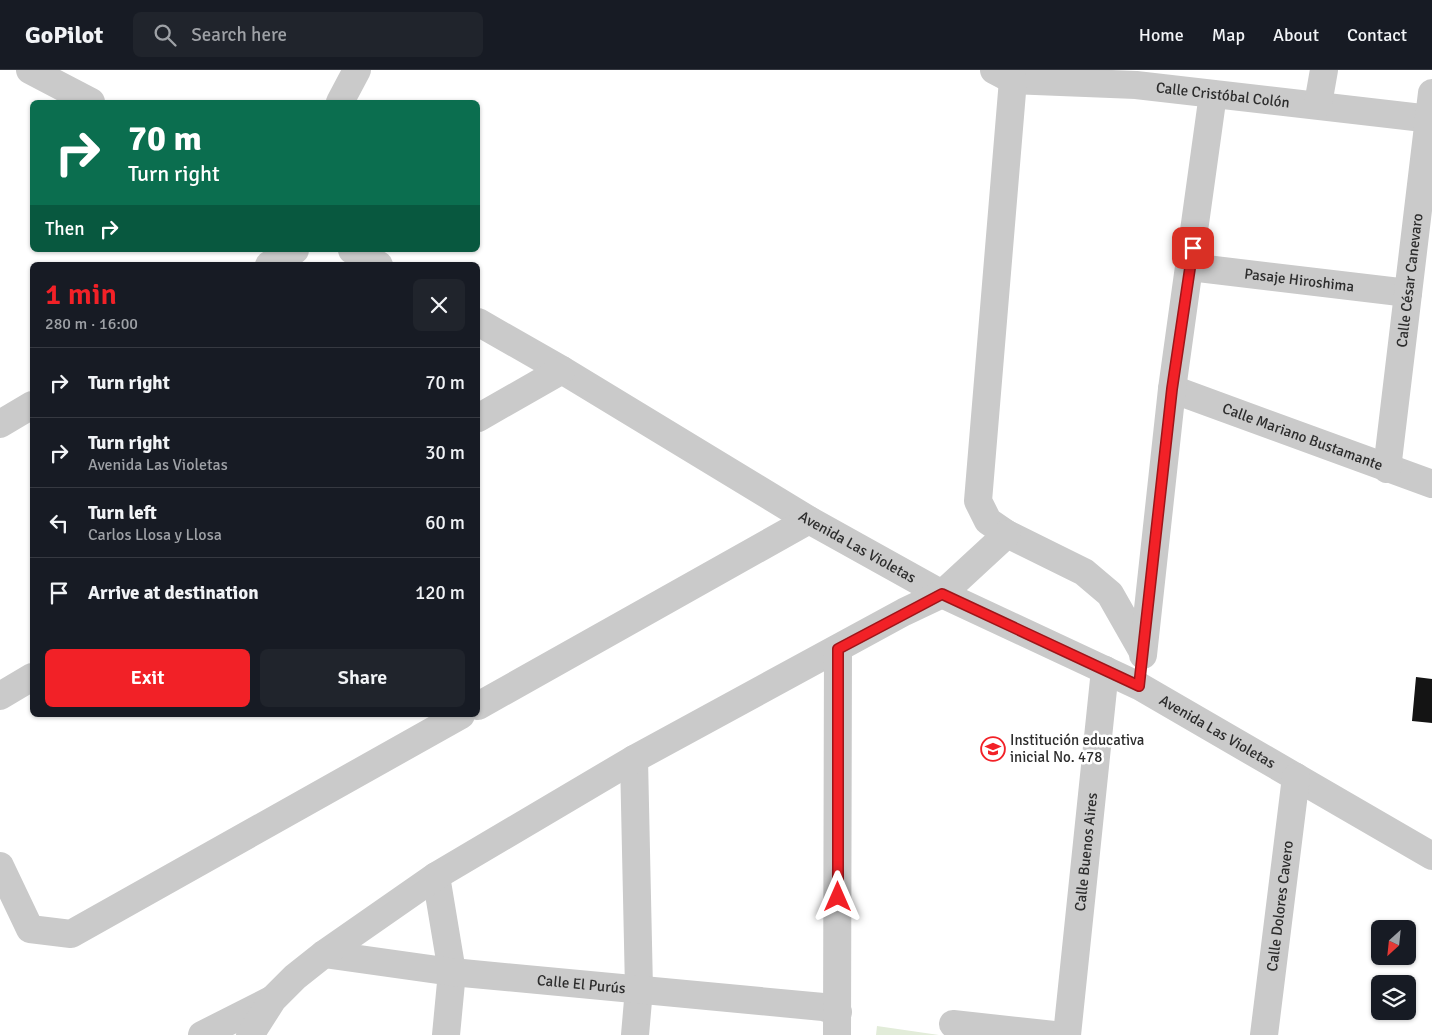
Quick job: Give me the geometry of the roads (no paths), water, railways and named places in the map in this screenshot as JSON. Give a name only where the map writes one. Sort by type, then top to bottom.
[{"type":"street","points":[[30,70],[87,100]]},
{"type":"street","points":[[341,100],[356,70]]},
{"type":"street","points":[[1318,104],[1324,70]]},
{"type":"street","points":[[1004,75],[978,500],[988,520],[1007,534],[1084,572],[1110,594],[1143,652]]},
{"type":"street","name":"Calle Cristóbal Colón","points":[[1004,75],[1136,85],[1318,104],[1431,110]]},
{"type":"street","points":[[1139,686],[1172,389],[1213,94]]},
{"type":"street","name":"Calle César Canevaro","points":[[1387,469],[1431,110]]},
{"type":"street","points":[[274,262],[292,252]]},
{"type":"street","points":[[356,252],[374,262]]},
{"type":"street","name":"Pasaje Hiroshima","points":[[1190,267],[1408,293]]},
{"type":"street","name":"Avenida Las Violetas","points":[[480,323],[562,370],[809,520],[942,594],[1139,686],[1296,777],[1427,844]]},
{"type":"street","points":[[480,417],[562,370]]},
{"type":"street","name":"Calle Mariano Bustamante","points":[[1172,389],[1432,484]]},
{"type":"street","points":[[0,424],[30,406]]},
{"type":"street","points":[[480,705],[809,520]]},
{"type":"street","points":[[250,1035],[273,1000],[295,977],[324,954],[436,876],[634,759],[942,594],[1007,534]]},
{"type":"street","points":[[838,649],[838,1024]]},
{"type":"street","name":"Calle Buenos Aires","points":[[1067,1035],[1105,670]]},
{"type":"street","points":[[0,696],[30,678]]},
{"type":"street","points":[[0,866],[30,928],[71,934],[457,717]]},
{"type":"street","points":[[634,759],[639,989],[635,1035]]},
{"type":"street","name":"Calle Dolores Cavero","points":[[1264,1035],[1296,777]]},
{"type":"street","points":[[436,876],[452,972],[446,1035]]},
{"type":"street","name":"Calle El Purús","points":[[324,954],[452,972],[823,1007],[838,1024]]},
{"type":"street","points":[[202,1035],[273,1000]]},
{"type":"street","points":[[953,1024],[1054,1035]]},
{"type":"place","name":"Institución educativa inicial No. 478","points":[[993,749]]}]
